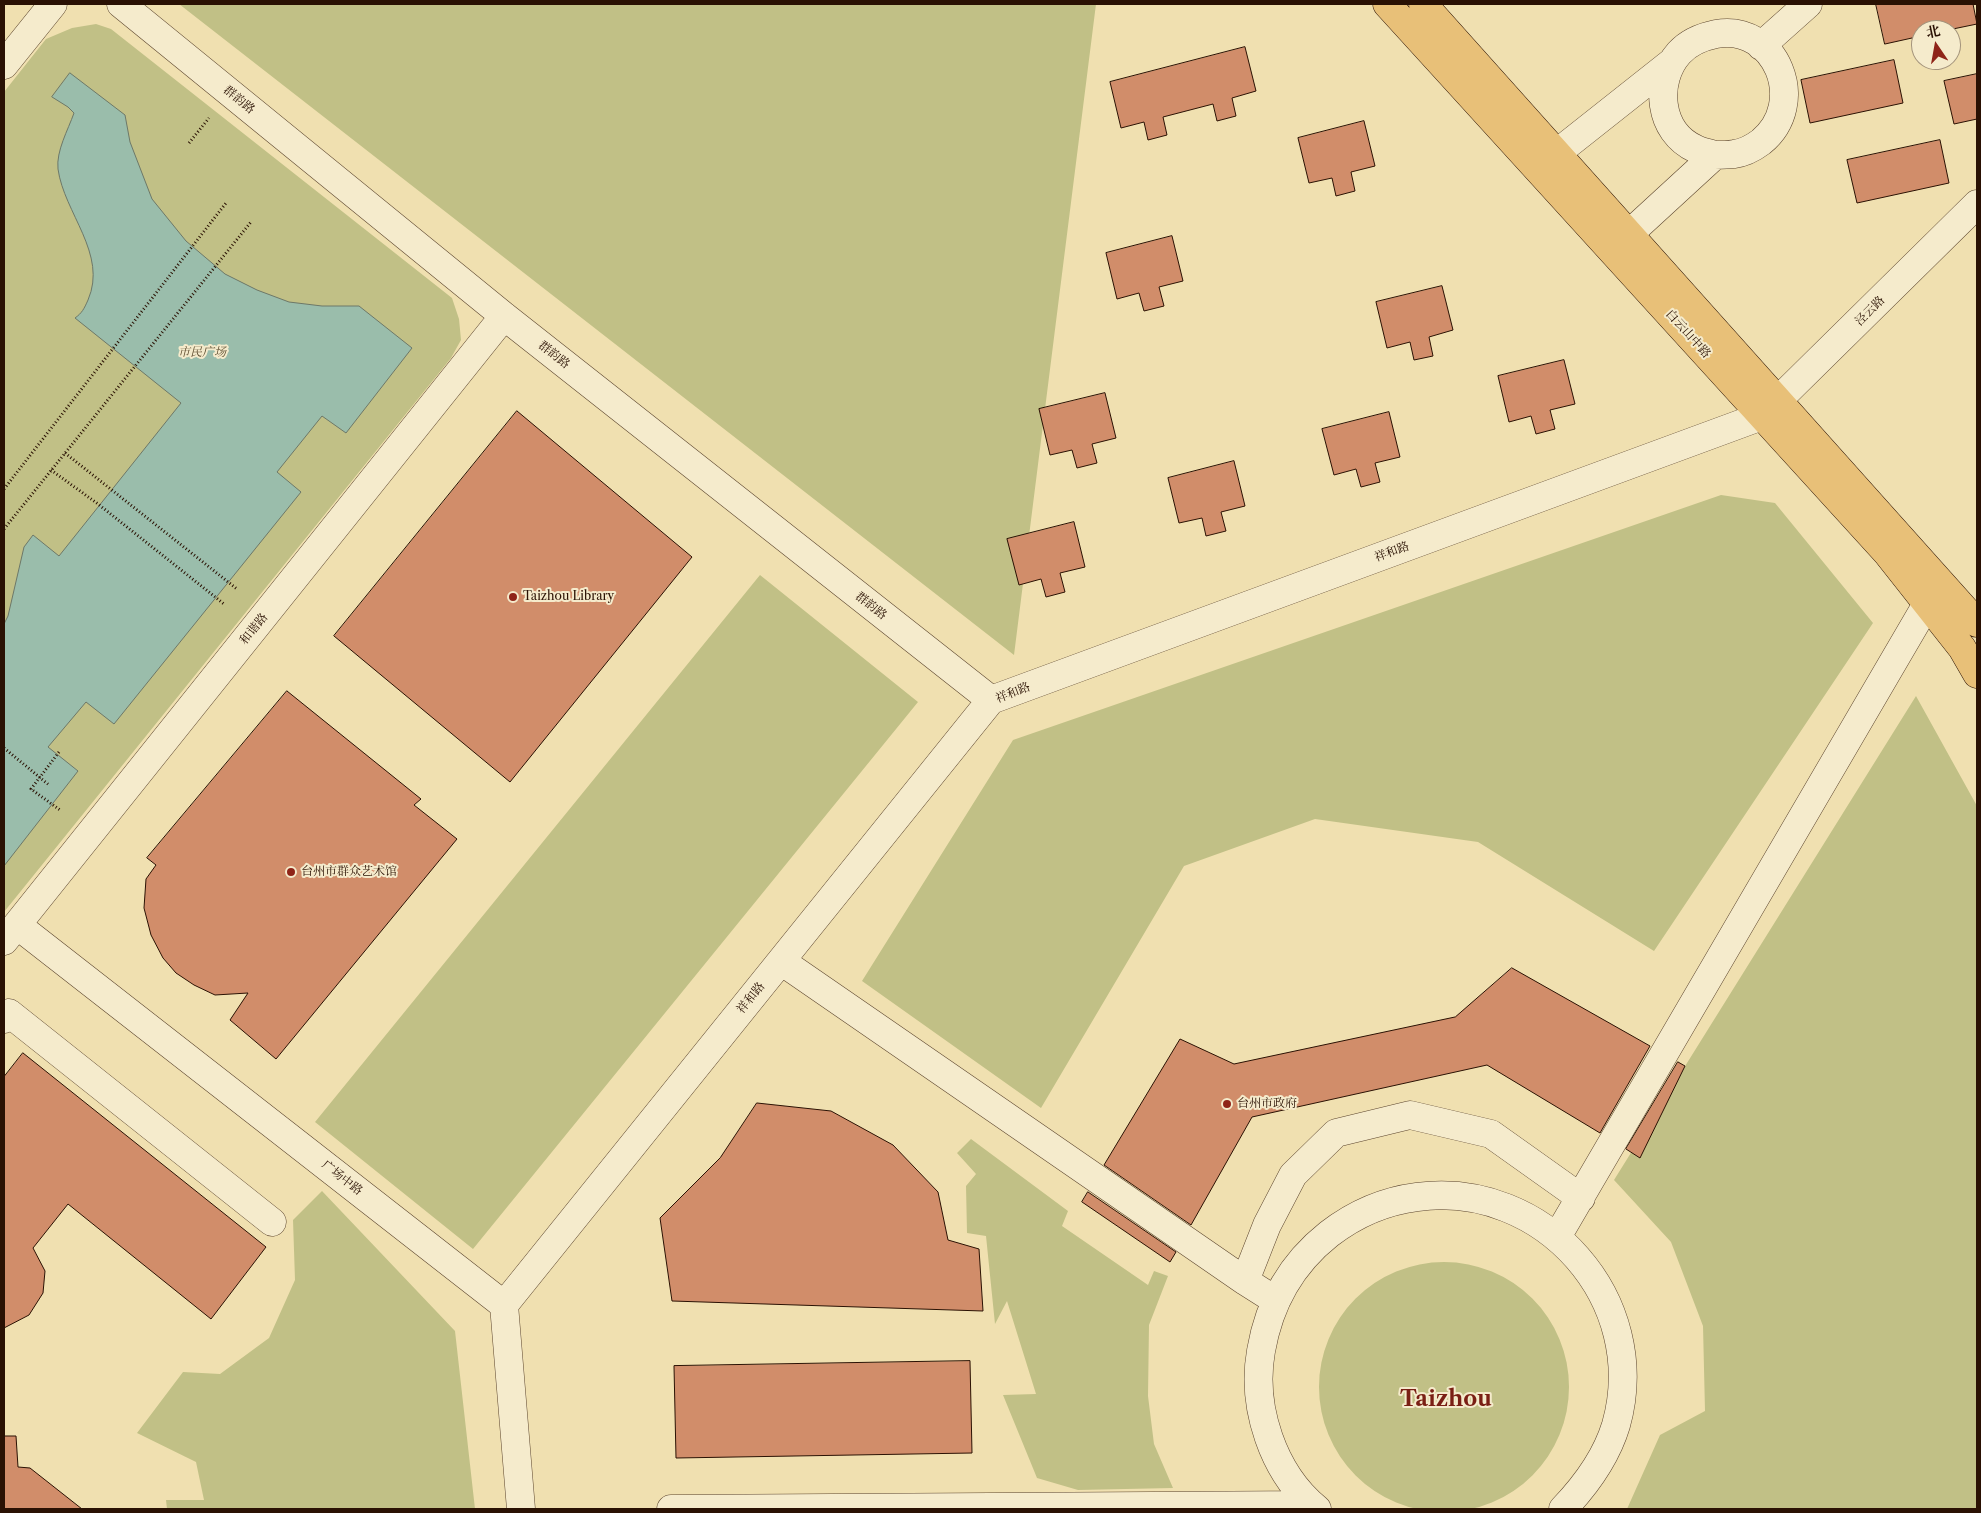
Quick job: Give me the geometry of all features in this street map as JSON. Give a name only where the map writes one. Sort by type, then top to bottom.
[{"type":"main road","name":"白云山中路","points":[[1387,4],[1977,624]]},
{"type":"main road","name":"白云山中路","points":[[1424,4],[1629,234],[1962,648],[1977,674]]},
{"type":"street","points":[[4,65],[53,4]]},
{"type":"street","name":"群韵路","points":[[121,4],[504,316],[991,700]]},
{"type":"street","points":[[1761,46],[1808,4]]},
{"type":"street","points":[[1556,153],[1672,62],[1685,46],[1703,36],[1723,33],[1743,36],[1761,46],[1775,60],[1783,78],[1785,98],[1780,118],[1770,135],[1754,147],[1735,154],[1715,155],[1695,149],[1679,136],[1668,120],[1662,100],[1664,80],[1672,62]]},
{"type":"street","points":[[1629,234],[1715,155]]},
{"type":"street","name":"泾云路","points":[[1771,409],[1977,204]]},
{"type":"street","name":"和谐路","points":[[11,933],[504,316]]},
{"type":"street","name":"祥和路","points":[[504,1305],[991,700],[1771,409]]},
{"type":"street","points":[[1557,1237],[1927,604]]},
{"type":"street","name":"广场中路","points":[[11,933],[504,1305]]},
{"type":"street","points":[[781,961],[1245,1282],[1275,1300]]},
{"type":"street","points":[[4,1019],[9,1013],[272,1222]]},
{"type":"street","points":[[1245,1282],[1267,1225],[1293,1175],[1336,1133],[1410,1115],[1492,1134],[1581,1198]]},
{"type":"street","points":[[1314,1507],[1291,1480],[1275,1453],[1264,1423],[1259,1392],[1259,1361],[1264,1330],[1275,1300],[1292,1271],[1320,1241],[1340,1225],[1369,1209],[1401,1199],[1434,1195],[1467,1197],[1500,1205],[1530,1218],[1557,1237],[1582,1262],[1601,1291],[1614,1322],[1622,1356],[1622,1391],[1616,1425],[1603,1458],[1584,1487],[1563,1509]]},
{"type":"street","points":[[504,1305],[521,1509]]},
{"type":"street","points":[[671,1509],[1314,1507]]},
{"type":"path","points":[[189,144],[210,118]]},
{"type":"path","points":[[4,488],[226,203]]},
{"type":"path","points":[[4,529],[251,222]]},
{"type":"path","points":[[65,453],[237,589]]},
{"type":"path","points":[[50,470],[98,504],[224,604]]},
{"type":"path","points":[[4,748],[49,785]]},
{"type":"path","points":[[59,752],[31,788],[60,810]]},
{"type":"green space","points":[[179,4],[1096,4],[1014,655]]},
{"type":"green space","name":"市民广场","points":[[96,24],[111,29],[452,298],[459,319],[461,340],[451,358],[4,912],[4,92],[46,39],[72,28]]},
{"type":"green space","points":[[1721,495],[1775,503],[1873,623],[1654,951],[1478,842],[1315,819],[1184,866],[1041,1108],[862,981],[1013,740]]},
{"type":"green space","points":[[760,575],[918,702],[473,1249],[315,1122]]},
{"type":"green space","points":[[1916,696],[1977,806],[1977,1509],[1627,1509],[1660,1435],[1705,1411],[1703,1326],[1671,1242],[1614,1180]]},
{"type":"green space","points":[[971,1139],[1068,1211],[1062,1226],[1148,1285],[1154,1271],[1168,1276],[1149,1325],[1148,1396],[1154,1444],[1173,1488],[1078,1490],[1037,1478],[1003,1395],[1036,1394],[1007,1301],[995,1324],[986,1236],[967,1233],[966,1186],[976,1174],[957,1153]]},
{"type":"green space","points":[[322,1191],[455,1331],[475,1509],[167,1509],[166,1500],[204,1500],[196,1462],[137,1433],[183,1372],[220,1374],[269,1338],[295,1280],[293,1220]]},
{"type":"green space","points":[[1444,1262],[1468,1264],[1492,1271],[1523,1290],[1541,1308],[1560,1339],[1567,1363],[1569,1387],[1567,1411],[1560,1435],[1541,1466],[1523,1484],[1492,1503],[1468,1510],[1444,1512],[1420,1510],[1396,1503],[1365,1484],[1347,1466],[1328,1435],[1321,1411],[1319,1387],[1321,1363],[1328,1339],[1347,1308],[1365,1290],[1396,1271],[1420,1264]]},
{"type":"shaded area","points":[[70,73],[125,115],[130,142],[152,199],[186,241],[225,274],[257,290],[289,302],[322,306],[359,306],[412,348],[346,433],[322,416],[277,472],[301,492],[114,724],[86,702],[48,747],[78,771],[4,866],[4,624],[8,616],[24,547],[33,535],[59,556],[181,403],[75,318],[83,310],[88,300],[93,283],[93,266],[83,234],[68,202],[58,169],[61,148],[74,113],[52,97]]},
{"type":"building","points":[[1876,4],[1973,4],[1977,24],[1961,27],[1961,20],[1911,20],[1911,38],[1885,44]]},
{"type":"building","points":[[1245,47],[1256,91],[1232,98],[1236,116],[1217,121],[1213,104],[1163,117],[1167,135],[1148,140],[1144,122],[1121,128],[1110,82]]},
{"type":"building","points":[[1894,60],[1903,103],[1810,123],[1801,80]]},
{"type":"building","points":[[1977,74],[1977,119],[1954,124],[1944,81]]},
{"type":"building","points":[[1364,121],[1375,166],[1351,172],[1355,191],[1336,196],[1332,178],[1309,183],[1298,138]]},
{"type":"building","points":[[1940,140],[1949,183],[1857,203],[1847,160]]},
{"type":"building","points":[[1172,236],[1183,281],[1159,287],[1164,306],[1144,311],[1139,293],[1117,299],[1106,253]]},
{"type":"building","points":[[1442,286],[1453,330],[1429,337],[1433,356],[1414,360],[1410,342],[1387,348],[1376,302]]},
{"type":"building","points":[[1564,360],[1575,404],[1550,410],[1555,429],[1536,434],[1531,416],[1509,422],[1498,376]]},
{"type":"building","points":[[1105,393],[1116,438],[1092,444],[1097,463],[1077,468],[1072,450],[1050,455],[1039,409]]},
{"type":"building","name":"Taizhou Library","points":[[517,411],[692,557],[510,782],[334,636]]},
{"type":"building","points":[[1389,412],[1400,457],[1375,463],[1380,482],[1361,487],[1356,469],[1334,475],[1322,429]]},
{"type":"building","points":[[1234,461],[1245,506],[1221,512],[1226,531],[1206,536],[1202,518],[1179,523],[1168,478]]},
{"type":"building","points":[[1074,522],[1085,567],[1060,573],[1065,592],[1046,597],[1041,579],[1019,585],[1007,539]]},
{"type":"building","name":"台州市群众艺术馆","points":[[287,691],[421,799],[414,805],[457,839],[276,1059],[230,1020],[248,993],[215,995],[194,985],[176,973],[163,958],[151,935],[144,908],[146,879],[156,865],[147,858]]},
{"type":"building","name":"台州市政府","points":[[1512,968],[1650,1046],[1600,1133],[1487,1065],[1252,1117],[1191,1225],[1104,1165],[1180,1039],[1234,1064],[1455,1017]]},
{"type":"building","points":[[23,1053],[266,1247],[211,1319],[68,1204],[33,1248],[45,1271],[43,1293],[29,1315],[4,1328],[4,1077]]},
{"type":"building","points":[[1678,1062],[1685,1066],[1640,1158],[1626,1149]]},
{"type":"building","points":[[757,1103],[831,1111],[893,1145],[938,1192],[948,1240],[979,1249],[983,1311],[672,1301],[660,1218],[720,1158]]},
{"type":"building","points":[[1088,1192],[1176,1252],[1170,1262],[1082,1202]]},
{"type":"building","points":[[970,1361],[972,1453],[676,1458],[674,1366]]},
{"type":"building","points":[[4,1436],[16,1436],[18,1467],[30,1468],[82,1509],[4,1509]]},
{"type":"place","name":"Taizhou Library","points":[[513,597]]},
{"type":"place","name":"台州市群众艺术馆","points":[[291,872]]},
{"type":"place","name":"台州市政府","points":[[1227,1104]]},
{"type":"district","name":"Taizhou","points":[[1446,1400]]}]
